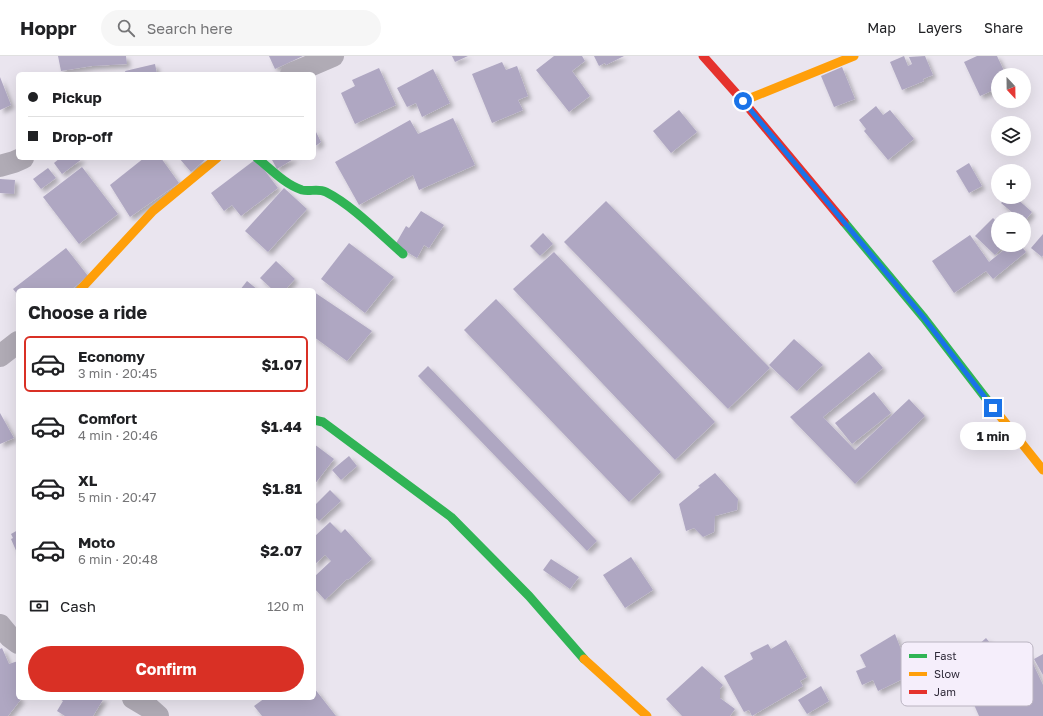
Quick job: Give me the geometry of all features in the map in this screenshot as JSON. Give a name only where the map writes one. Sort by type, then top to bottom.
[{"type":"street","points":[[296,72],[333,56]]},
{"type":"street","points":[[703,56],[743,101],[924,318],[1002,420],[1043,470]]},
{"type":"street","points":[[743,101],[854,56]]},
{"type":"street","points":[[0,166],[18,160]]},
{"type":"street","points":[[82,288],[153,211],[215,160]]},
{"type":"street","points":[[260,160],[294,187],[304,191],[324,191],[341,202],[403,254]]},
{"type":"street","points":[[0,356],[16,344]]},
{"type":"street","points":[[316,420],[323,422],[451,516],[529,596],[587,662],[647,716]]},
{"type":"street","points":[[0,625],[16,642]]},
{"type":"street","points":[[142,700],[158,716]]},
{"type":"building","points":[[58,56],[126,56],[127,64],[92,66],[61,71]]},
{"type":"building","points":[[269,56],[303,56],[275,69]]},
{"type":"building","points":[[452,56],[468,56],[455,62]]},
{"type":"building","points":[[554,56],[582,56],[585,61],[572,71],[590,96],[569,112],[536,70]]},
{"type":"building","points":[[594,56],[624,56],[606,65],[605,63],[599,66]]},
{"type":"building","points":[[904,56],[908,66],[912,64],[909,57],[925,56],[933,75],[923,79],[924,81],[902,90],[890,62]]},
{"type":"building","points":[[977,56],[997,56],[1003,68],[991,68],[991,91],[980,96],[964,62]]},
{"type":"building","points":[[502,62],[506,70],[517,66],[528,96],[518,100],[523,110],[492,123],[472,74]]},
{"type":"building","points":[[155,64],[157,72],[125,72]]},
{"type":"building","points":[[842,67],[855,99],[834,107],[821,76]]},
{"type":"building","points":[[379,68],[396,105],[355,124],[341,93],[355,86],[352,80]]},
{"type":"building","points":[[433,69],[450,103],[422,117],[416,103],[407,107],[397,88]]},
{"type":"building","points":[[0,77],[11,105],[0,110]]},
{"type":"building","points":[[876,106],[883,115],[890,110],[914,139],[888,160],[864,131],[866,129],[859,120]]},
{"type":"building","points":[[679,110],[697,132],[671,153],[653,131]]},
{"type":"building","points":[[453,118],[475,165],[419,190],[413,175],[359,205],[335,162],[410,120],[418,134]]},
{"type":"building","points":[[316,132],[321,142],[316,146]]},
{"type":"building","points":[[58,160],[81,160],[62,174],[54,163]]},
{"type":"building","points":[[141,160],[162,160],[179,183],[130,217],[110,185]]},
{"type":"building","points":[[181,160],[205,160],[191,172]]},
{"type":"building","points":[[255,160],[257,160],[278,188],[241,216],[232,205],[224,211],[211,193]]},
{"type":"building","points":[[272,160],[292,160],[277,169]]},
{"type":"building","points":[[969,163],[982,186],[969,193],[956,171]]},
{"type":"building","points":[[82,167],[118,214],[79,244],[43,197]]},
{"type":"building","points":[[48,168],[56,178],[41,189],[33,179]]},
{"type":"building","points":[[0,179],[15,180],[14,194],[0,193]]},
{"type":"building","points":[[284,188],[307,209],[268,252],[245,231]]},
{"type":"building","points":[[606,201],[770,368],[728,409],[564,242]]},
{"type":"building","points":[[1002,204],[1023,204],[1032,212],[1031,213],[1031,212],[1012,212]]},
{"type":"building","points":[[421,211],[444,225],[429,248],[424,245],[417,258],[395,245],[406,226],[409,228]]},
{"type":"building","points":[[991,220],[991,251],[975,236]]},
{"type":"building","points":[[543,233],[553,244],[540,256],[530,246]]},
{"type":"building","points":[[1043,234],[1042,257],[1031,248]]},
{"type":"building","points":[[970,235],[989,262],[1001,252],[1026,252],[993,279],[986,271],[954,293],[932,261]]},
{"type":"building","points":[[349,243],[394,277],[365,313],[321,279]]},
{"type":"building","points":[[66,248],[88,276],[73,288],[16,288],[16,293],[13,289]]},
{"type":"building","points":[[554,252],[715,422],[675,460],[513,289]]},
{"type":"building","points":[[276,261],[295,279],[287,288],[271,288],[260,278]]},
{"type":"building","points":[[247,281],[256,288],[242,288]]},
{"type":"building","points":[[316,293],[372,331],[347,361],[316,338]]},
{"type":"building","points":[[496,299],[661,472],[629,502],[464,330]]},
{"type":"building","points":[[794,339],[823,365],[797,391],[769,365]]},
{"type":"building","points":[[869,352],[883,368],[823,417],[855,450],[909,399],[925,416],[855,484],[790,417]]},
{"type":"building","points":[[428,366],[597,541],[587,551],[418,376]]},
{"type":"building","points":[[874,392],[891,413],[852,444],[835,423]]},
{"type":"building","points":[[0,413],[14,438],[0,444]]},
{"type":"building","points":[[316,446],[334,459],[316,482]]},
{"type":"building","points":[[349,456],[357,466],[341,480],[332,470]]},
{"type":"building","points":[[715,473],[738,499],[737,510],[715,516],[714,532],[703,537],[694,528],[686,531],[679,504],[700,487],[698,486]]},
{"type":"building","points":[[330,490],[341,501],[319,521],[316,518],[316,504]]},
{"type":"building","points":[[330,522],[341,533],[345,529],[372,559],[348,580],[347,579],[325,600],[316,590],[316,575],[331,561],[325,555],[316,563],[316,535]]},
{"type":"building","points":[[16,531],[16,550],[11,539],[13,538],[11,534]]},
{"type":"building","points":[[631,557],[653,590],[625,608],[603,575]]},
{"type":"building","points":[[551,559],[579,577],[570,589],[543,570]]},
{"type":"building","points":[[895,634],[901,649],[901,680],[878,691],[873,680],[862,685],[856,671],[866,667],[860,655]]},
{"type":"building","points":[[986,638],[989,642],[981,642]]},
{"type":"building","points":[[786,640],[807,677],[800,681],[803,686],[752,716],[749,710],[744,712],[724,676],[753,659],[750,653],[768,644],[771,649]]},
{"type":"building","points":[[2,648],[9,664],[16,662],[16,700],[20,700],[8,716],[0,716],[0,649]]},
{"type":"building","points":[[1043,654],[1043,675],[1034,659]]},
{"type":"building","points":[[1033,664],[1043,685],[1043,716],[979,716],[975,706],[1033,706]]},
{"type":"building","points":[[702,666],[723,685],[720,689],[720,698],[735,709],[730,716],[682,716],[666,699]]},
{"type":"building","points":[[821,686],[829,701],[807,714],[798,700]]},
{"type":"building","points":[[316,691],[336,716],[262,716],[254,706],[262,700],[316,700]]},
{"type":"building","points":[[61,700],[103,700],[93,716],[65,716],[57,711],[63,701]]},
{"type":"traffic: fast","points":[[259,160],[289,184],[302,190],[317,190],[326,192],[346,204],[403,254]]},
{"type":"traffic: fast","points":[[844,222],[924,318],[988,401]]},
{"type":"traffic: fast","points":[[316,420],[323,422],[451,517],[529,596],[584,659]]},
{"type":"traffic: slow","points":[[743,101],[854,56]]},
{"type":"traffic: slow","points":[[82,288],[153,211],[215,160]]},
{"type":"traffic: slow","points":[[988,401],[1043,470]]},
{"type":"traffic: slow","points":[[584,659],[647,716]]},
{"type":"traffic: jam","points":[[703,56],[743,101],[844,222]]},
{"type":"route","points":[[743,101],[924,318],[993,408]]}]
